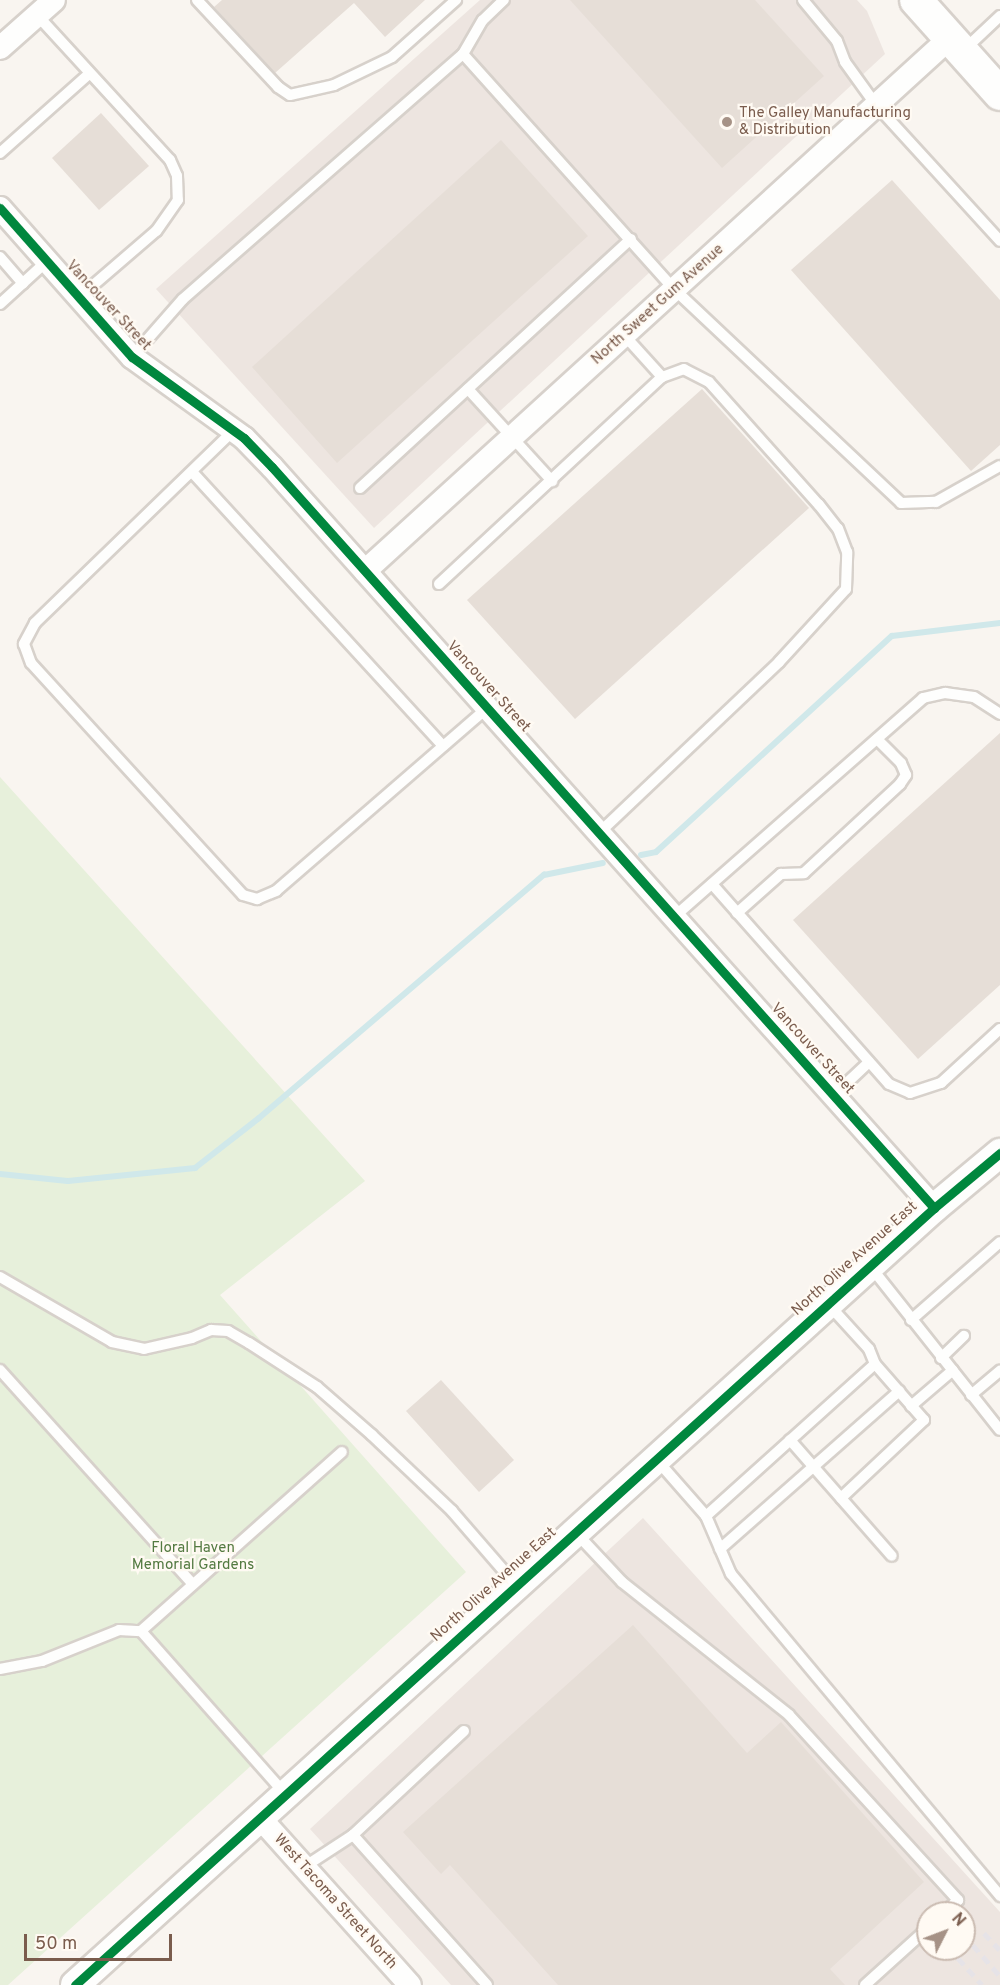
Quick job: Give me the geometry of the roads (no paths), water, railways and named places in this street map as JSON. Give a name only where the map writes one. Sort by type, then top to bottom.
[{"type":"main road","points":[[916,0],[1000,94]]},
{"type":"street","points":[[0,48],[54,0]]},
{"type":"street","name":"North Sweet Gum Avenue","points":[[365,571],[876,105],[956,45]]},
{"type":"street","name":"Vancouver Street","points":[[0,208],[132,357],[233,431],[272,467],[934,1208]]},
{"type":"street","name":"North Olive Avenue East","points":[[934,1208],[1000,1140]]},
{"type":"street","name":"North Olive Avenue East","points":[[75,1985],[287,1796],[575,1531],[934,1208],[1000,1153]]},
{"type":"street","name":"West Tacoma Street North","points":[[261,1819],[410,1985]]},
{"type":"lane","points":[[197,0],[278,87],[290,95],[334,85],[392,57],[456,0]]},
{"type":"lane","points":[[132,357],[183,299],[463,54],[483,20],[504,0]]},
{"type":"lane","points":[[803,0],[837,41],[845,62],[876,105],[1000,240]]},
{"type":"lane","points":[[37,15],[170,160],[177,176],[178,200],[156,231],[78,298]]},
{"type":"lane","points":[[956,45],[1000,16]]},
{"type":"lane","points":[[463,54],[632,239],[674,289],[901,503],[936,502],[1000,466]]},
{"type":"lane","points":[[0,153],[90,73]]},
{"type":"lane","points":[[360,488],[632,239]]},
{"type":"lane","points":[[0,257],[23,283]]},
{"type":"lane","points":[[0,304],[46,262]]},
{"type":"lane","points":[[624,335],[662,377]]},
{"type":"lane","points":[[439,584],[662,377],[684,369],[709,382],[838,529],[847,552],[846,589],[779,662],[599,833]]},
{"type":"lane","points":[[468,389],[552,481]]},
{"type":"lane","points":[[233,431],[193,473],[35,623],[24,644],[31,663],[195,844],[243,895],[257,899],[276,891],[487,708]]},
{"type":"lane","points":[[193,473],[443,746]]},
{"type":"lane","points":[[674,917],[923,698],[945,693],[974,697],[1000,714]]},
{"type":"lane","points":[[737,913],[781,874],[804,873],[900,784],[906,775],[901,763],[877,739]]},
{"type":"lane","points":[[712,884],[889,1084],[910,1093],[927,1090],[941,1083],[1000,1029]]},
{"type":"lane","points":[[834,1095],[870,1062]]},
{"type":"lane","points":[[910,1320],[1000,1242]]},
{"type":"lane","points":[[870,1266],[910,1320],[1000,1430]]},
{"type":"lane","points":[[0,1277],[112,1342],[144,1349],[192,1338],[211,1330],[228,1331],[249,1343],[317,1387],[372,1435],[452,1511],[516,1585]]},
{"type":"lane","points":[[828,1304],[869,1349],[875,1364],[924,1420],[841,1498]]},
{"type":"lane","points":[[941,1358],[964,1336]]},
{"type":"lane","points":[[706,1516],[875,1364]]},
{"type":"lane","points":[[0,1370],[193,1584]]},
{"type":"lane","points":[[911,1406],[953,1370]]},
{"type":"lane","points":[[971,1395],[1000,1371]]},
{"type":"lane","points":[[720,1550],[899,1391]]},
{"type":"lane","points":[[790,1440],[892,1556]]},
{"type":"lane","points":[[0,1669],[42,1661],[119,1630],[141,1631],[342,1452]]},
{"type":"lane","points":[[656,1459],[706,1516],[731,1574],[1000,1896]]},
{"type":"lane","points":[[575,1531],[622,1582],[789,1715],[957,1901]]},
{"type":"lane","points":[[141,1631],[287,1796]]},
{"type":"lane","points":[[304,1867],[353,1835],[464,1731]]},
{"type":"lane","points":[[353,1835],[487,1985]]},
{"type":"lane","points":[[865,1985],[916,1939]]},
{"type":"waterway","points":[[641,855],[656,852],[892,636],[1000,623]]},
{"type":"waterway","points":[[0,1174],[68,1181],[195,1168],[259,1118],[544,875],[603,863]]},
{"type":"railway","points":[[984,1933],[1000,1950]]},
{"type":"railway","points":[[976,1948],[1000,1976]]},
{"type":"railway","points":[[961,1961],[982,1985]]},
{"type":"place","name":"The Galley Manufacturing & Distribution","points":[[727,122]]},
{"type":"park label","name":"Floral Haven Memorial Gardens","points":[[193,1556]]}]
